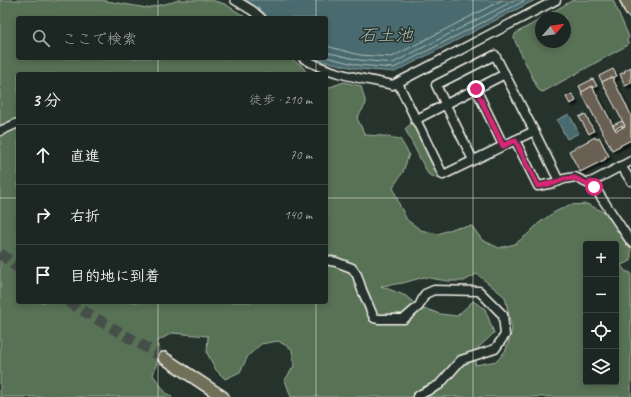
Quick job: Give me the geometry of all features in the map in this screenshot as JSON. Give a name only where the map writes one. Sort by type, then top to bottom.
[{"type":"main road","points":[[626,0],[631,11]]},
{"type":"main road","points":[[164,358],[223,397]]},
{"type":"street","points":[[235,0],[259,16]]},
{"type":"street","points":[[307,60],[318,66],[338,73],[393,85],[556,0]]},
{"type":"street","points":[[473,160],[436,85],[495,55],[559,181]]},
{"type":"street","points":[[415,120],[505,74]]},
{"type":"street","points":[[398,83],[443,175],[534,130]]},
{"type":"street","points":[[476,89],[503,146]]},
{"type":"street","points":[[0,131],[16,124]]},
{"type":"street","points":[[515,140],[538,186],[575,178],[587,184],[631,161]]},
{"type":"street","points":[[621,166],[631,181]]},
{"type":"street","points":[[591,182],[631,242]]},
{"type":"street","points":[[328,260],[352,268],[357,275],[374,318],[404,319],[419,306],[425,294],[434,290],[479,291],[503,315],[505,335],[495,349],[461,360],[439,384],[417,397]]},
{"type":"green space","points":[[0,0],[101,0],[147,8],[178,0],[211,0],[225,4],[244,16],[16,16],[16,60],[292,60],[301,65],[306,72],[16,72],[16,304],[328,304],[328,86],[330,87],[344,82],[361,86],[366,104],[357,118],[365,135],[400,139],[409,154],[403,172],[393,187],[407,220],[421,230],[438,234],[454,228],[472,226],[482,240],[499,248],[515,244],[539,223],[553,213],[569,205],[587,204],[606,213],[631,246],[631,261],[621,265],[625,271],[631,273],[631,397],[291,397],[285,380],[294,366],[292,349],[278,341],[261,344],[248,356],[240,372],[225,379],[216,370],[207,353],[208,336],[172,333],[158,341],[158,359],[153,375],[166,393],[172,397],[0,397]],"holes":[[[477,274],[505,297],[512,330],[506,350],[497,361],[475,365],[478,348],[494,333],[485,309],[473,301],[457,316],[440,314],[421,309],[406,296],[381,286],[403,283],[424,277],[447,281],[464,281]]]},
{"type":"green space","points":[[573,0],[613,0],[629,37],[627,40],[628,44],[543,92],[540,91],[514,37],[516,33],[535,22],[535,48],[571,48],[571,12],[552,12]]},
{"type":"green space","points":[[413,122],[440,178],[438,179],[428,174],[405,129]]},
{"type":"water","name":"石土池","points":[[246,0],[535,0],[395,72],[358,69],[320,60],[328,60],[328,16],[266,16]]},
{"type":"water","points":[[569,114],[579,133],[567,139],[557,120]]},
{"type":"building","points":[[631,67],[631,83],[625,86],[620,74]]},
{"type":"building","points":[[613,69],[617,76],[602,82],[599,76]]},
{"type":"building","points":[[612,77],[631,115],[631,140],[612,150],[581,92],[592,86],[616,131],[625,126],[602,82]]},
{"type":"building","points":[[593,79],[597,86],[593,88],[592,86],[582,92],[579,86]]},
{"type":"building","points":[[572,94],[576,101],[570,104],[566,97]]},
{"type":"building","points":[[585,114],[594,131],[589,134],[579,117]]},
{"type":"building","points":[[622,121],[625,126],[622,127],[622,125],[615,129],[613,125]]},
{"type":"building","points":[[595,137],[596,139],[599,137],[609,156],[580,172],[569,151]]},
{"type":"tunnel","points":[[0,253],[16,266]]},
{"type":"tunnel","points":[[71,304],[164,358]]},
{"type":"route","points":[[476,89],[503,146],[515,140],[538,186],[554,183],[564,179],[575,178],[587,184],[591,182],[594,187]]}]
